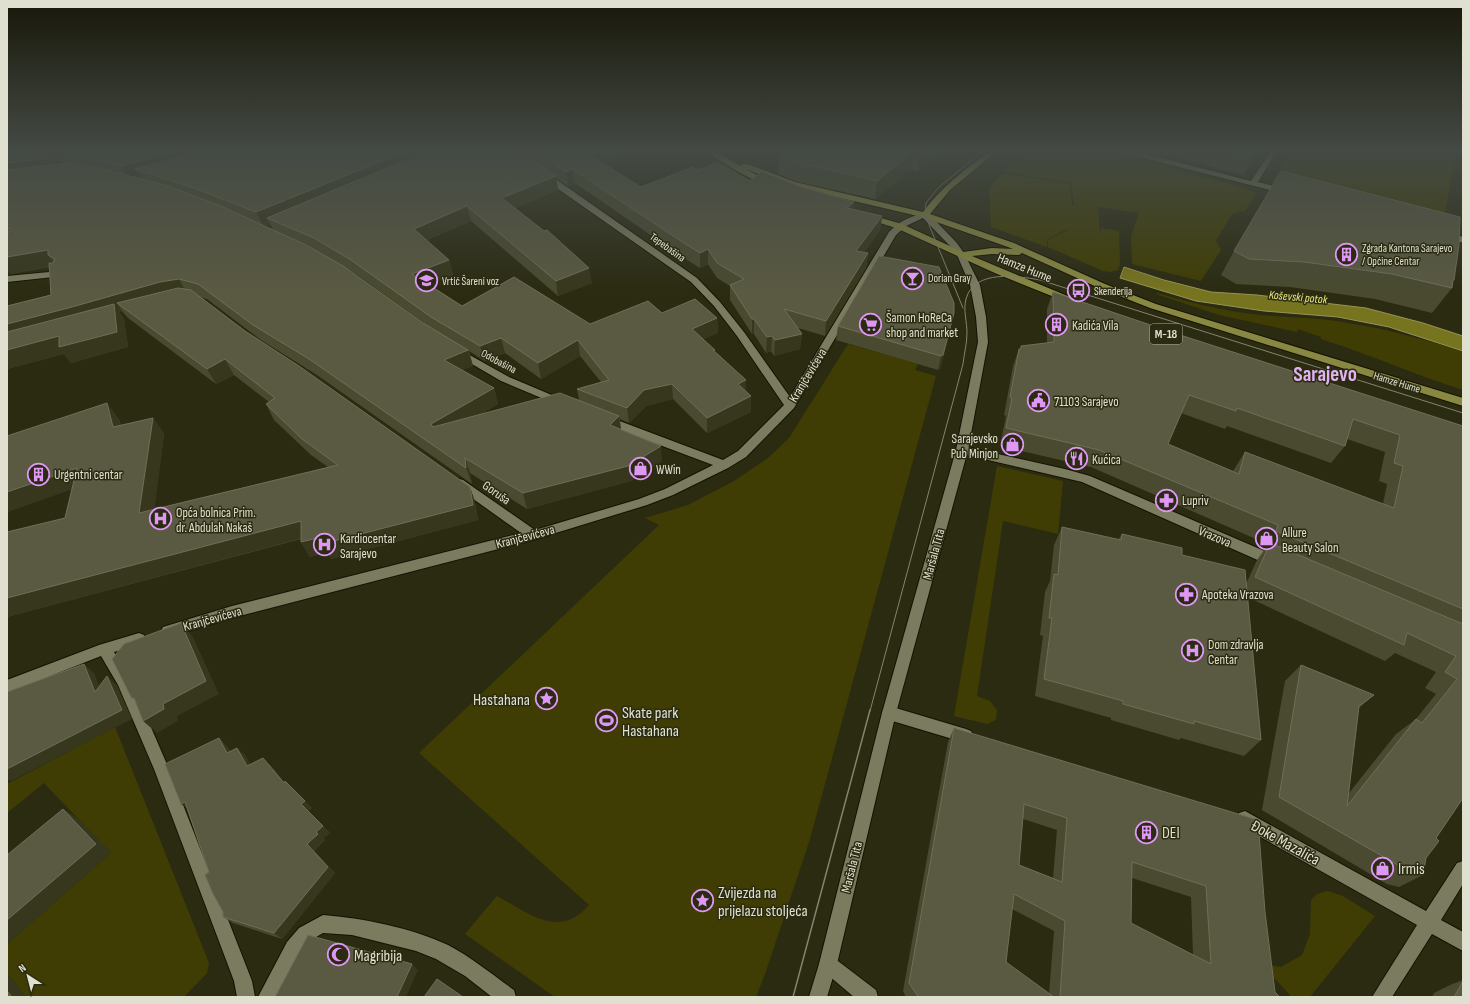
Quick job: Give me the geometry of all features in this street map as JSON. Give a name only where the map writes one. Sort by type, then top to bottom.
[{"type":"main road","name":"M-18","points":[[852,198],[925,215]]},
{"type":"main road","points":[[925,215],[931,205],[939,198]]},
{"type":"main road","name":"Hamze Hume","points":[[855,212],[899,226],[961,255],[1075,302]]},
{"type":"main road","name":"Hamze Hume","points":[[925,215],[987,236],[1037,256],[1102,286],[1153,306],[1463,402]]},
{"type":"main road","points":[[961,255],[999,251],[1037,256]]},
{"type":"street","name":"Tepebašina","points":[[577,198],[694,280],[717,304],[741,334],[790,405]]},
{"type":"street","name":"Kranjčevićeva","points":[[7,687],[104,650],[153,635],[232,612],[533,535],[642,502],[669,492],[724,465],[742,454],[790,405],[892,234],[899,226],[925,215]]},
{"type":"street","name":"Maršala Tita","points":[[818,997],[828,964],[889,713],[962,450],[983,342],[981,317],[975,285],[961,255],[953,244],[925,215]]},
{"type":"street","points":[[1435,231],[1463,240]]},
{"type":"street","points":[[7,279],[60,274]]},
{"type":"street","name":"Odobašina","points":[[450,347],[505,379],[570,406]]},
{"type":"street","points":[[598,417],[724,465]]},
{"type":"street","name":"Vrazova","points":[[962,450],[1086,479],[1290,568]]},
{"type":"street","name":"Goruša","points":[[453,478],[533,535]]},
{"type":"street","points":[[104,650],[111,657],[128,688],[165,777],[243,981],[246,997]]},
{"type":"street","points":[[889,713],[982,741]]},
{"type":"street","name":"Đoke Mazalića","points":[[1228,813],[1242,817],[1280,837],[1463,942]]},
{"type":"street","points":[[1381,997],[1463,869]]},
{"type":"street","points":[[267,997],[293,948],[305,934],[323,924],[352,926],[416,942],[442,952],[471,970],[507,997]]},
{"type":"street","points":[[828,964],[869,997]]},
{"type":"shaded area","points":[[990,198],[1071,198],[1072,205],[1090,207],[1074,205],[1073,198],[1253,198],[1245,211],[1232,214],[1216,241],[1221,250],[1201,281],[1132,264],[1131,236],[1139,213],[1098,207],[1100,233],[1101,228],[1119,231],[1120,265],[1118,270],[1110,272],[1103,271],[1048,247],[1048,240],[1070,229],[1063,231],[1047,240],[1047,247],[991,227]]},
{"type":"shaded area","points":[[1338,198],[1448,198],[1443,224]]},
{"type":"shaded area","points":[[1124,267],[1164,280],[1211,292],[1257,295],[1366,308],[1423,323],[1463,336],[1463,351],[1389,327],[1338,317],[1264,311],[1196,301],[1120,278]]},
{"type":"shaded area","points":[[1157,293],[1180,300],[1240,312],[1363,325],[1463,351],[1463,390],[1321,339],[1321,337],[1298,329],[1297,332],[1219,315],[1156,294]]},
{"type":"shaded area","name":"Hastahana","points":[[848,344],[918,364],[915,370],[936,376],[810,839],[756,997],[555,997],[465,934],[497,896],[532,916],[555,922],[566,921],[578,915],[589,905],[419,753],[659,525],[645,518],[688,505],[734,481],[768,458],[789,438]]},
{"type":"shaded area","points":[[997,466],[1063,481],[1058,534],[1003,521],[977,696],[990,701],[997,710],[996,720],[987,724],[954,716]]},
{"type":"shaded area","points":[[115,727],[209,963],[207,973],[184,997],[26,997],[7,973],[7,944],[111,853],[44,783],[7,813],[7,784]]},
{"type":"shaded area","points":[[1328,891],[1343,896],[1375,916],[1310,997],[1292,997],[1255,958],[1269,965],[1281,967],[1302,955],[1310,934],[1311,900],[1317,894]]},
{"type":"building","points":[[7,198],[199,198],[223,207],[306,245],[343,266],[423,323],[468,350],[444,360],[494,388],[431,424],[433,427],[560,393],[619,416],[610,425],[661,446],[628,466],[523,493],[465,458],[466,468],[309,359],[253,325],[198,284],[179,279],[160,282],[7,324],[7,306],[51,295],[49,263],[53,263],[55,259],[48,255],[48,250],[7,257],[7,236],[10,228],[7,229]]},
{"type":"building","points":[[219,198],[291,198],[256,212]]},
{"type":"building","points":[[315,198],[502,198],[544,231],[547,230],[589,268],[556,281],[467,206],[414,229],[449,260],[412,274],[462,306],[514,277],[590,324],[648,301],[662,313],[695,299],[717,318],[692,329],[746,380],[738,384],[751,396],[707,418],[672,384],[644,390],[627,408],[577,389],[609,380],[578,340],[538,363],[501,338],[480,346],[431,317],[351,260],[314,238],[267,218]]},
{"type":"building","points":[[616,198],[839,198],[854,202],[847,208],[882,216],[856,251],[868,253],[826,321],[784,309],[802,334],[775,340],[772,336],[767,337],[754,319],[752,319],[730,285],[744,279],[717,263],[708,249],[700,253]]},
{"type":"building","points":[[1265,198],[1385,198],[1460,217],[1459,245],[1452,288],[1392,274],[1304,262],[1249,259],[1234,251]]},
{"type":"building","points":[[879,256],[939,267],[954,303],[954,313],[943,355],[941,356],[838,326]]},
{"type":"building","points":[[178,288],[191,290],[245,331],[299,366],[470,487],[473,505],[322,544],[322,537],[301,542],[301,521],[7,598],[7,532],[65,518],[77,468],[7,492],[7,436],[107,403],[113,427],[153,418],[139,513],[338,465],[302,439],[266,404],[275,398],[225,359],[207,369],[117,303]]},
{"type":"building","points":[[1053,292],[1180,335],[1463,426],[1463,609],[1276,531],[1278,525],[1099,450],[1006,428],[1019,349],[1021,349],[1021,346],[1054,342]],"holes":[[[1189,395],[1236,411],[1237,408],[1345,446],[1353,419],[1400,435],[1394,463],[1403,466],[1394,508],[1245,452],[1239,474],[1168,444]]]},
{"type":"building","points":[[114,304],[117,332],[59,347],[59,336],[7,350],[7,332]]},
{"type":"building","name":"Dom zdravlja Centar","points":[[1062,527],[1121,540],[1122,534],[1182,548],[1182,555],[1245,570],[1261,740],[1194,721],[1194,724],[1123,704],[1123,701],[1044,679],[1052,618],[1049,618],[1054,574],[1058,575]]},
{"type":"building","points":[[1270,543],[1463,624],[1463,798],[1436,838],[1439,841],[1426,858],[1423,875],[1410,872],[1279,797],[1301,665],[1374,695],[1359,706],[1347,806],[1416,719],[1422,723],[1457,679],[1445,672],[1456,656],[1407,633],[1404,645],[1255,577]]},
{"type":"building","points":[[181,623],[206,681],[163,704],[164,709],[143,721],[134,698],[132,699],[112,659],[124,644]]},
{"type":"building","points":[[84,664],[95,692],[107,676],[122,710],[7,769],[7,692]]},
{"type":"building","points":[[954,728],[1258,820],[1265,912],[1275,992],[1280,997],[1060,997],[1065,921],[1014,894],[1006,962],[1054,997],[919,997],[909,983]],"holes":[[[1024,804],[1067,818],[1062,882],[1019,865]],[[1132,862],[1206,886],[1211,964],[1131,923]]]},
{"type":"building","points":[[219,738],[227,753],[237,748],[247,766],[263,758],[284,783],[285,781],[305,801],[301,804],[323,826],[316,832],[318,834],[307,844],[328,867],[274,933],[223,917],[223,912],[205,875],[209,872],[185,802],[181,804],[165,764]]},
{"type":"building","points":[[63,809],[96,844],[7,920],[7,855]]},
{"type":"building","name":"Magribija","points":[[308,935],[412,964],[397,997],[275,997]]},
{"type":"building","points":[[437,979],[463,997],[424,997]]},
{"type":"building","points":[[1462,983],[1463,997],[1454,997]]},
{"type":"building","points":[[7,991],[12,997],[7,997]]},
{"type":"tram line","points":[[930,198],[926,203],[925,215],[963,308]]},
{"type":"tram line","points":[[870,711],[963,364],[967,337],[965,307],[966,299],[971,289],[978,283],[987,279],[1009,276],[1040,280],[1463,413]]},
{"type":"tram line","points":[[793,997],[870,710]]},
{"type":"place","name":"Zgrada Kantona Sarajevo / Općine Centar","points":[[1347,254]]},
{"type":"place","name":"Dorian Gray","points":[[912,278]]},
{"type":"place","name":"Vrtić Šareni voz","points":[[426,281]]},
{"type":"place","name":"Skenderija","points":[[1078,291]]},
{"type":"place","name":"Šamon HoReCa shop and market","points":[[871,324]]},
{"type":"place","name":"Kadića Vila","points":[[1057,325]]},
{"type":"place","name":"71103 Sarajevo","points":[[1038,401]]},
{"type":"place","name":"Sarajevsko Pub Minjon","points":[[1013,445]]},
{"type":"place","name":"Kućica","points":[[1076,459]]},
{"type":"place","name":"WWin","points":[[641,469]]},
{"type":"place","name":"Urgentni centar","points":[[38,474]]},
{"type":"place","name":"Lupriv","points":[[1166,500]]},
{"type":"place","name":"Opća bolnica Prim. dr. Abdulah Nakaš","points":[[161,519]]},
{"type":"place","name":"Allure Beauty Salon","points":[[1267,539]]},
{"type":"place","name":"Kardiocentar Sarajevo","points":[[325,545]]},
{"type":"place","name":"Apoteka Vrazova","points":[[1187,594]]},
{"type":"place","name":"Dom zdravlja Centar","points":[[1192,651]]},
{"type":"place","name":"Hastahana","points":[[546,699]]},
{"type":"place","name":"Skate park Hastahana","points":[[607,721]]},
{"type":"place","name":"DEI","points":[[1147,832]]},
{"type":"place","name":"Irmis","points":[[1383,868]]},
{"type":"place","name":"Zvijezda na prijelazu stoljeća","points":[[702,901]]},
{"type":"place","name":"Magribija","points":[[338,955]]},
{"type":"district","name":"Sarajevo","points":[[1325,374]]},
{"type":"water label","name":"Koševski potok","points":[[1298,297]]}]
